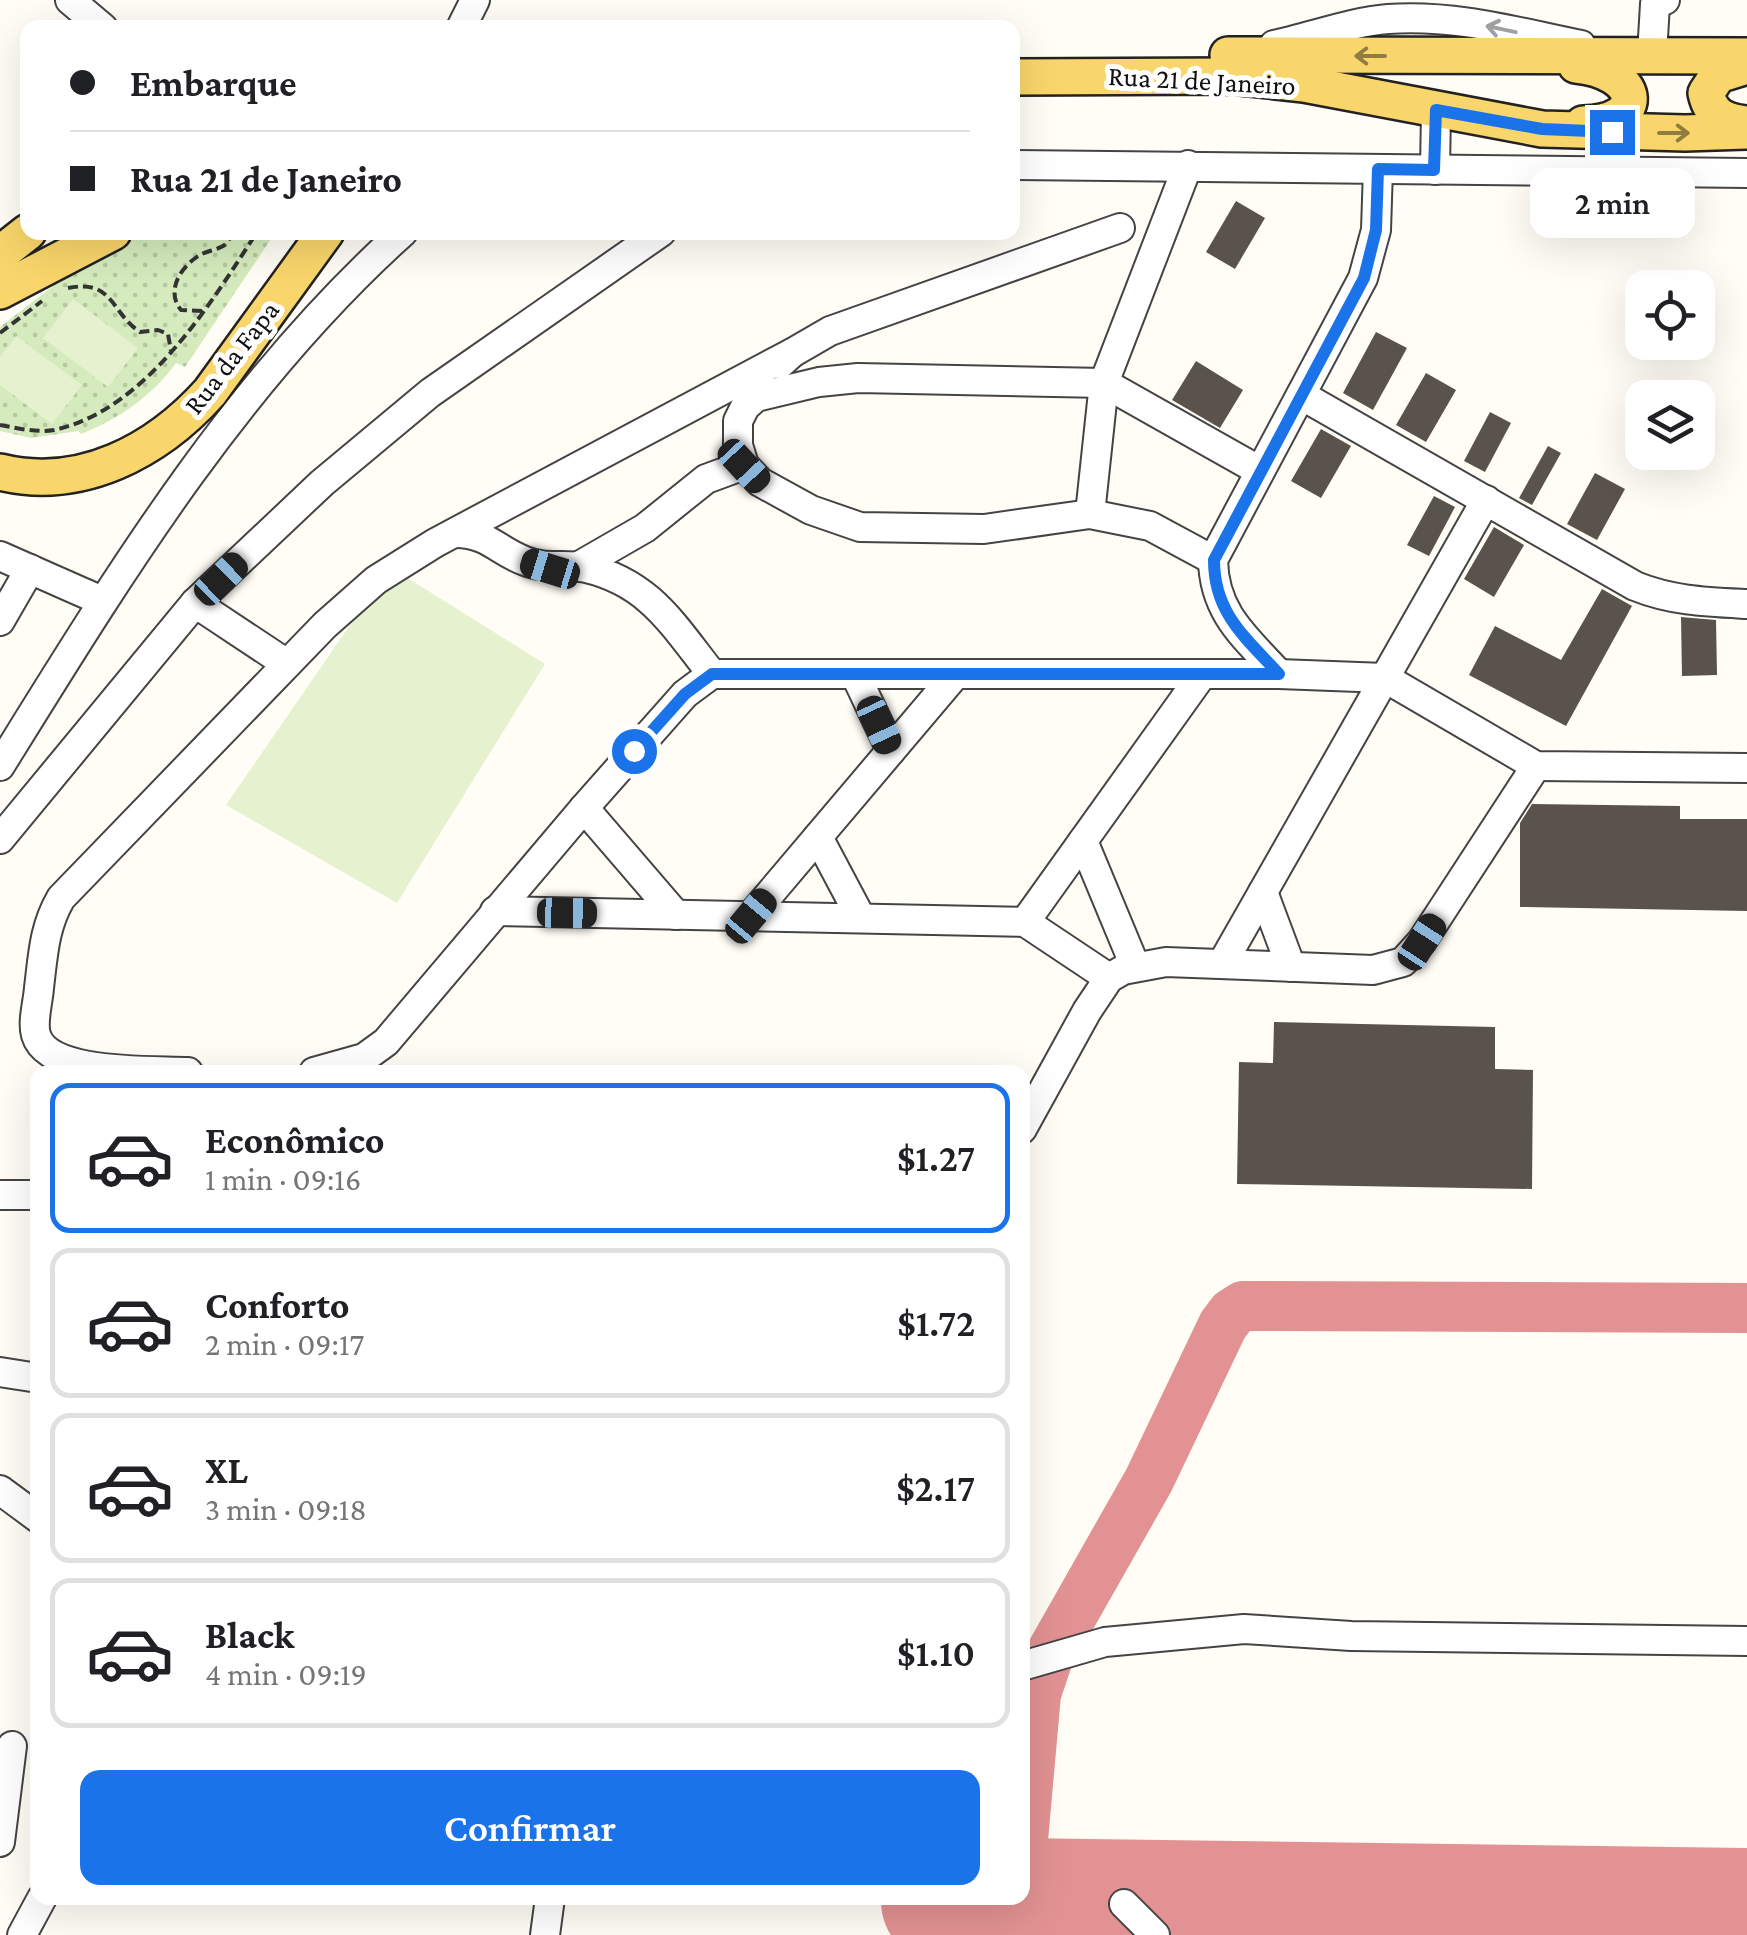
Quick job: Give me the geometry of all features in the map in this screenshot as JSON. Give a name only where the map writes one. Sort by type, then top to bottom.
[{"type":"main road","name":"Rua 21 de Janeiro","points":[[1020,57],[1747,56]]},
{"type":"main road","points":[[1468,57],[1600,68],[1626,84],[1628,98],[1625,110],[1617,118],[1602,123],[1472,118]]},
{"type":"main road","points":[[1747,66],[1718,75],[1706,93],[1708,105],[1716,115],[1747,127]]},
{"type":"main road","name":"Rua 21 de Janeiro","points":[[1020,76],[1230,76],[1304,84],[1542,129],[1612,132],[1747,127]]},
{"type":"main road","points":[[0,254],[20,238]]},
{"type":"main road","points":[[0,288],[60,240]]},
{"type":"main road","points":[[0,288],[97,240]]},
{"type":"main road","name":"Rua da Fapa","points":[[0,460],[65,461],[110,446],[155,420],[210,363],[294,240]]},
{"type":"main road","name":"Rua da Fapa","points":[[0,472],[42,477],[76,474],[106,466],[158,439],[188,416],[210,392],[320,240]]},
{"type":"street","points":[[70,0],[94,20]]},
{"type":"street","points":[[1228,55],[1369,21],[1412,18],[1470,22],[1642,55],[1655,4],[1665,0]]},
{"type":"street","points":[[1434,170],[1436,110]]},
{"type":"street","points":[[1020,165],[1747,173]]},
{"type":"street","points":[[1090,514],[1104,383],[1188,165]]},
{"type":"street","points":[[1279,674],[1227,616],[1214,584],[1214,560],[1364,278],[1376,230],[1378,169]]},
{"type":"street","points":[[83,1065],[60,1059],[43,1048],[35,1032],[46,932],[61,898],[287,664],[376,580],[830,331],[1120,228]]},
{"type":"street","points":[[0,766],[175,492],[324,306],[394,240]]},
{"type":"street","points":[[0,839],[196,603],[322,483],[430,393],[650,240]]},
{"type":"street","points":[[792,353],[745,407],[738,421],[738,445],[744,466],[760,482],[811,510],[860,526],[984,529],[1090,514],[1150,526],[1214,560]]},
{"type":"street","points":[[756,397],[819,382],[858,378],[1104,383],[1260,472]]},
{"type":"street","points":[[1301,395],[1609,571],[1660,596],[1689,602],[1747,604]]},
{"type":"street","points":[[579,566],[646,528],[706,479],[744,466]]},
{"type":"street","points":[[1222,964],[1486,500]]},
{"type":"street","points":[[456,533],[487,538],[514,556],[550,569],[579,566],[616,576],[645,594],[712,674]]},
{"type":"street","points":[[0,556],[102,601]]},
{"type":"street","points":[[0,621],[30,569]]},
{"type":"street","points":[[196,603],[287,664]]},
{"type":"street","points":[[339,1065],[364,1058],[386,1042],[584,808],[685,694],[712,674],[1279,674],[1385,678],[1536,766],[1747,768]]},
{"type":"street","points":[[856,674],[891,750]]},
{"type":"street","points":[[751,916],[954,675]]},
{"type":"street","points":[[1025,922],[1202,676]]},
{"type":"street","points":[[1030,1114],[1109,978],[1135,966],[1166,962],[1373,970],[1403,962],[1422,942],[1536,766]]},
{"type":"street","points":[[584,808],[676,915]]},
{"type":"street","points":[[818,837],[861,918]]},
{"type":"street","points":[[1082,841],[1135,966]]},
{"type":"street","points":[[1263,892],[1291,967]]},
{"type":"street","points":[[495,912],[1025,922],[1109,978]]},
{"type":"street","points":[[0,1194],[30,1195]]},
{"type":"street","points":[[0,1207],[30,1208]]},
{"type":"street","points":[[0,1372],[30,1377]]},
{"type":"street","points":[[0,1490],[30,1512]]},
{"type":"street","points":[[1030,1664],[1104,1642],[1244,1629],[1351,1636],[1747,1641]]},
{"type":"street","points":[[0,1842],[6,1741],[30,1755]]},
{"type":"street","points":[[1124,1904],[1155,1935]]},
{"type":"street","points":[[22,1935],[38,1905]]},
{"type":"street","points":[[545,1935],[549,1905]]},
{"type":"path","points":[[202,311],[181,310],[174,302],[180,273],[194,258],[224,246],[227,240]]},
{"type":"path","points":[[0,425],[50,431],[78,422],[123,398],[151,376],[172,350],[251,240]]},
{"type":"path","points":[[60,290],[97,288],[109,295],[125,322],[140,332],[158,330],[168,334],[172,350]]},
{"type":"path","points":[[0,332],[50,296]]},
{"type":"green space","points":[[129,240],[270,240],[185,367],[176,363],[134,405],[81,434],[78,431],[31,438],[0,431],[0,327],[84,262]]},
{"type":"green space","points":[[73,299],[138,348],[108,387],[43,338]]},
{"type":"green space","points":[[16,336],[82,385],[52,424],[0,385],[0,357]]},
{"type":"green space","points":[[390,567],[545,664],[397,903],[226,805]]},
{"type":"building","points":[[1236,201],[1265,218],[1235,269],[1206,252]]},
{"type":"building","points":[[1376,332],[1407,348],[1373,410],[1343,393]]},
{"type":"building","points":[[1196,361],[1243,390],[1220,428],[1172,400]]},
{"type":"building","points":[[1426,373],[1456,390],[1426,442],[1396,425]]},
{"type":"building","points":[[1490,412],[1511,423],[1485,472],[1464,461]]},
{"type":"building","points":[[1321,429],[1351,446],[1321,498],[1291,481]]},
{"type":"building","points":[[1548,446],[1561,453],[1532,505],[1519,498]]},
{"type":"building","points":[[1595,473],[1625,489],[1597,540],[1567,524]]},
{"type":"building","points":[[1434,496],[1455,507],[1429,556],[1407,545]]},
{"type":"building","points":[[1494,527],[1524,545],[1494,597],[1464,579]]},
{"type":"building","points":[[1602,589],[1632,606],[1566,726],[1469,675],[1495,626],[1561,660]]},
{"type":"building","points":[[1681,617],[1716,620],[1717,675],[1682,676]]},
{"type":"building","points":[[1532,804],[1680,806],[1680,819],[1747,819],[1747,911],[1520,907],[1520,823]]},
{"type":"building","points":[[1274,1022],[1495,1027],[1495,1069],[1533,1070],[1532,1189],[1237,1184],[1239,1062],[1273,1063]]},
{"type":"taxiway","points":[[1030,1761],[1036,1694],[1048,1658],[1149,1480],[1223,1325],[1243,1306],[1747,1308]]},
{"type":"runway","points":[[1030,1902],[1747,1912]]},
{"type":"route","points":[[634,751],[685,694],[712,674],[1279,674],[1227,616],[1214,584],[1214,560],[1364,278],[1376,230],[1378,169],[1434,170],[1436,110],[1542,129],[1612,132]]}]
